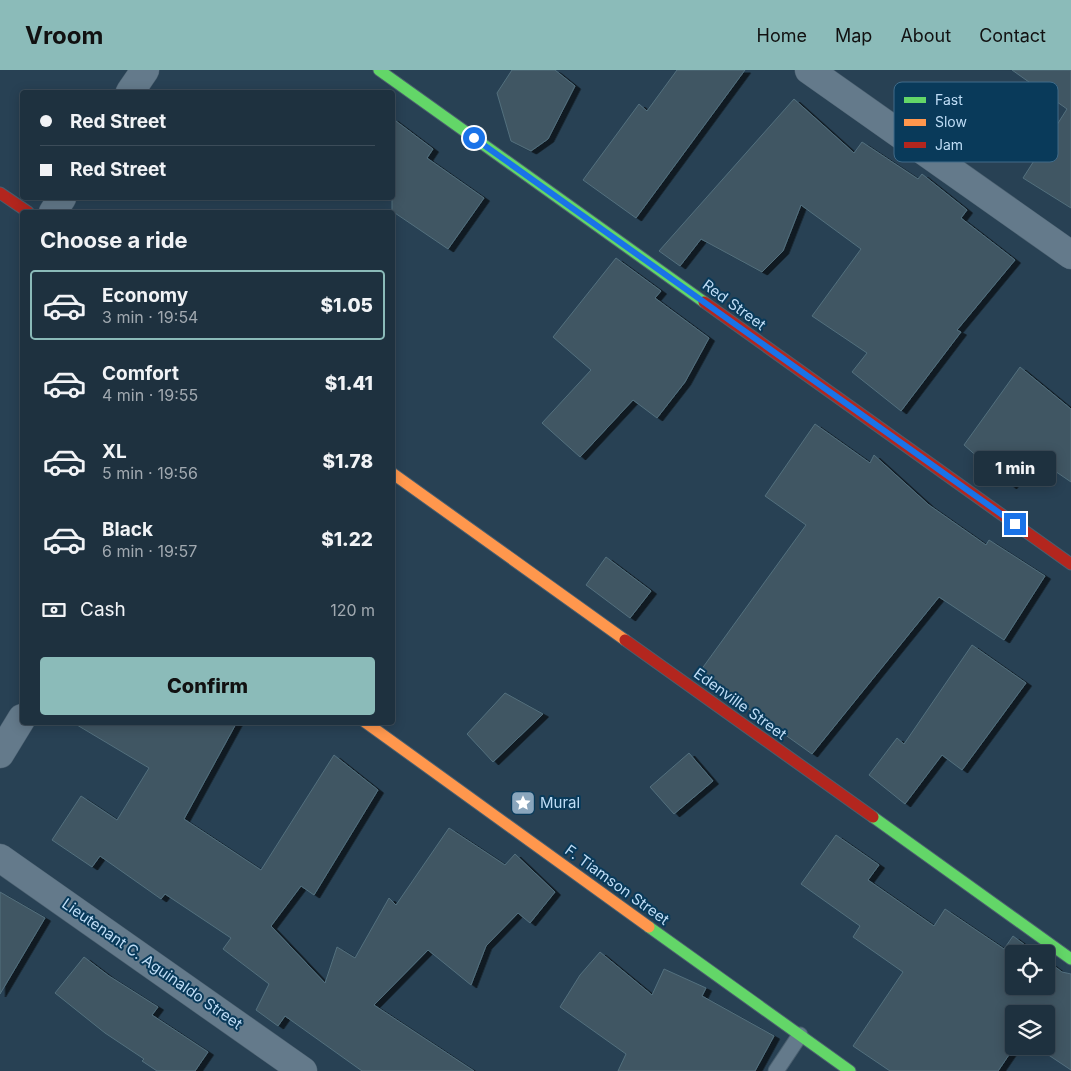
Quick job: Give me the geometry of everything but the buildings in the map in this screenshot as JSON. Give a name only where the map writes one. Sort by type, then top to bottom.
[{"type":"street","points":[[131,90],[145,70]]},
{"type":"street","name":"Red Street","points":[[379,70],[1068,557]]},
{"type":"street","points":[[809,70],[894,130]]},
{"type":"street","points":[[939,162],[1071,255]]},
{"type":"street","points":[[0,193],[25,210]]},
{"type":"street","name":"Edenville Street","points":[[395,475],[1071,960]]},
{"type":"street","points":[[0,754],[20,721]]},
{"type":"street","name":"F. Tiamson Street","points":[[369,725],[850,1071]]},
{"type":"street","name":"Lieutenant C. Aguinaldo Street","points":[[0,858],[304,1071]]},
{"type":"lane","points":[[776,1071],[800,1035]]},
{"type":"traffic: fast","points":[[379,70],[704,302]]},
{"type":"traffic: fast","points":[[873,817],[1071,959]]},
{"type":"traffic: fast","points":[[649,927],[850,1071]]},
{"type":"traffic: slow","points":[[395,475],[625,640]]},
{"type":"traffic: slow","points":[[369,725],[649,927]]},
{"type":"traffic: jam","points":[[0,193],[25,210]]},
{"type":"traffic: jam","points":[[704,302],[1071,564]]},
{"type":"traffic: jam","points":[[625,640],[873,817]]},
{"type":"place","name":"Mural","points":[[523,803]]},
{"type":"route","points":[[474,138],[1015,524]]}]
